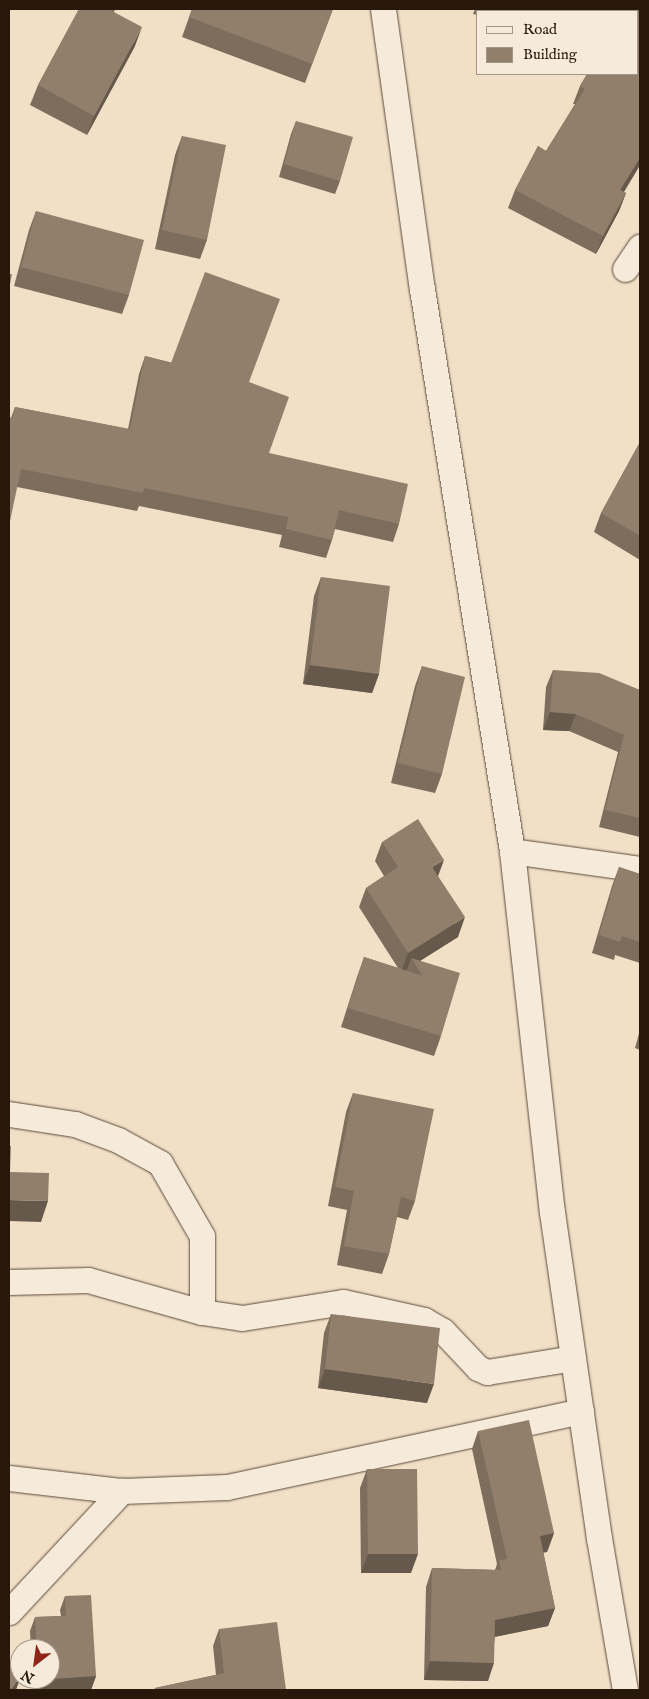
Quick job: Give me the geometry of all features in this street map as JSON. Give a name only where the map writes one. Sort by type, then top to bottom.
[{"type":"street","points":[[383,9],[423,299],[512,851],[552,1212],[625,1690]]},
{"type":"street","points":[[624,269],[640,247]]},
{"type":"street","points":[[512,851],[640,869]]},
{"type":"street","points":[[9,1114],[75,1124],[118,1140],[160,1163],[202,1236],[202,1312]]},
{"type":"street","points":[[9,1282],[88,1280],[202,1312],[242,1318],[343,1302],[424,1320],[443,1332],[478,1368],[487,1372],[573,1358]]},
{"type":"street","points":[[9,1478],[122,1491],[227,1487],[581,1411]]},
{"type":"street","points":[[9,1612],[122,1491]]},
{"type":"building","points":[[79,9],[114,9],[112,11],[142,27],[94,116],[38,85]]},
{"type":"building","points":[[192,9],[333,9],[312,64],[189,17]]},
{"type":"building","points":[[509,9],[579,9],[579,10]]},
{"type":"building","points":[[640,9],[640,158],[620,190],[626,193],[603,236],[515,190],[538,146],[546,151],[585,89],[580,86],[586,75],[639,75]]},
{"type":"building","points":[[296,121],[353,137],[340,181],[284,164]]},
{"type":"building","points":[[182,136],[226,145],[207,240],[162,230]]},
{"type":"building","points":[[36,211],[144,240],[129,295],[21,267]]},
{"type":"building","points":[[205,272],[280,299],[249,382],[289,397],[269,453],[408,484],[399,524],[339,510],[332,540],[286,529],[288,517],[144,488],[143,493],[21,469],[9,526],[9,417],[13,418],[15,407],[130,429],[145,356],[171,363]]},
{"type":"building","points":[[9,274],[12,274],[9,290]]},
{"type":"building","points":[[640,442],[640,536],[601,513]]},
{"type":"building","points":[[321,577],[390,586],[379,674],[310,665]]},
{"type":"building","points":[[422,666],[465,677],[442,774],[398,763]]},
{"type":"building","points":[[553,670],[599,673],[640,690],[640,818],[605,810],[624,735],[576,714],[550,712]]},
{"type":"building","points":[[418,819],[444,860],[432,867],[465,917],[408,953],[366,888],[398,867],[382,842]]},
{"type":"building","points":[[619,867],[640,874],[640,942],[622,936],[620,942],[599,935]]},
{"type":"building","points":[[364,957],[423,976],[411,958],[460,973],[441,1036],[348,1008]]},
{"type":"building","points":[[353,1093],[434,1109],[415,1201],[401,1197],[389,1254],[344,1246],[354,1191],[335,1187]]},
{"type":"building","points":[[9,1146],[11,1146],[10,1172],[49,1173],[48,1201],[9,1200]]},
{"type":"building","points":[[331,1314],[440,1328],[434,1384],[325,1369]]},
{"type":"building","points":[[529,1420],[554,1533],[540,1536],[555,1608],[495,1620],[494,1663],[430,1661],[432,1568],[501,1570],[499,1560],[507,1559],[478,1431]]},
{"type":"building","points":[[367,1469],[417,1469],[418,1554],[368,1554]]},
{"type":"building","points":[[91,1595],[96,1676],[60,1678],[60,1639],[36,1639],[35,1617],[66,1616],[65,1596]]},
{"type":"building","points":[[277,1622],[286,1690],[155,1690],[155,1688],[224,1673],[219,1629]]},
{"type":"building","points":[[9,1665],[11,1689],[9,1690]]}]
